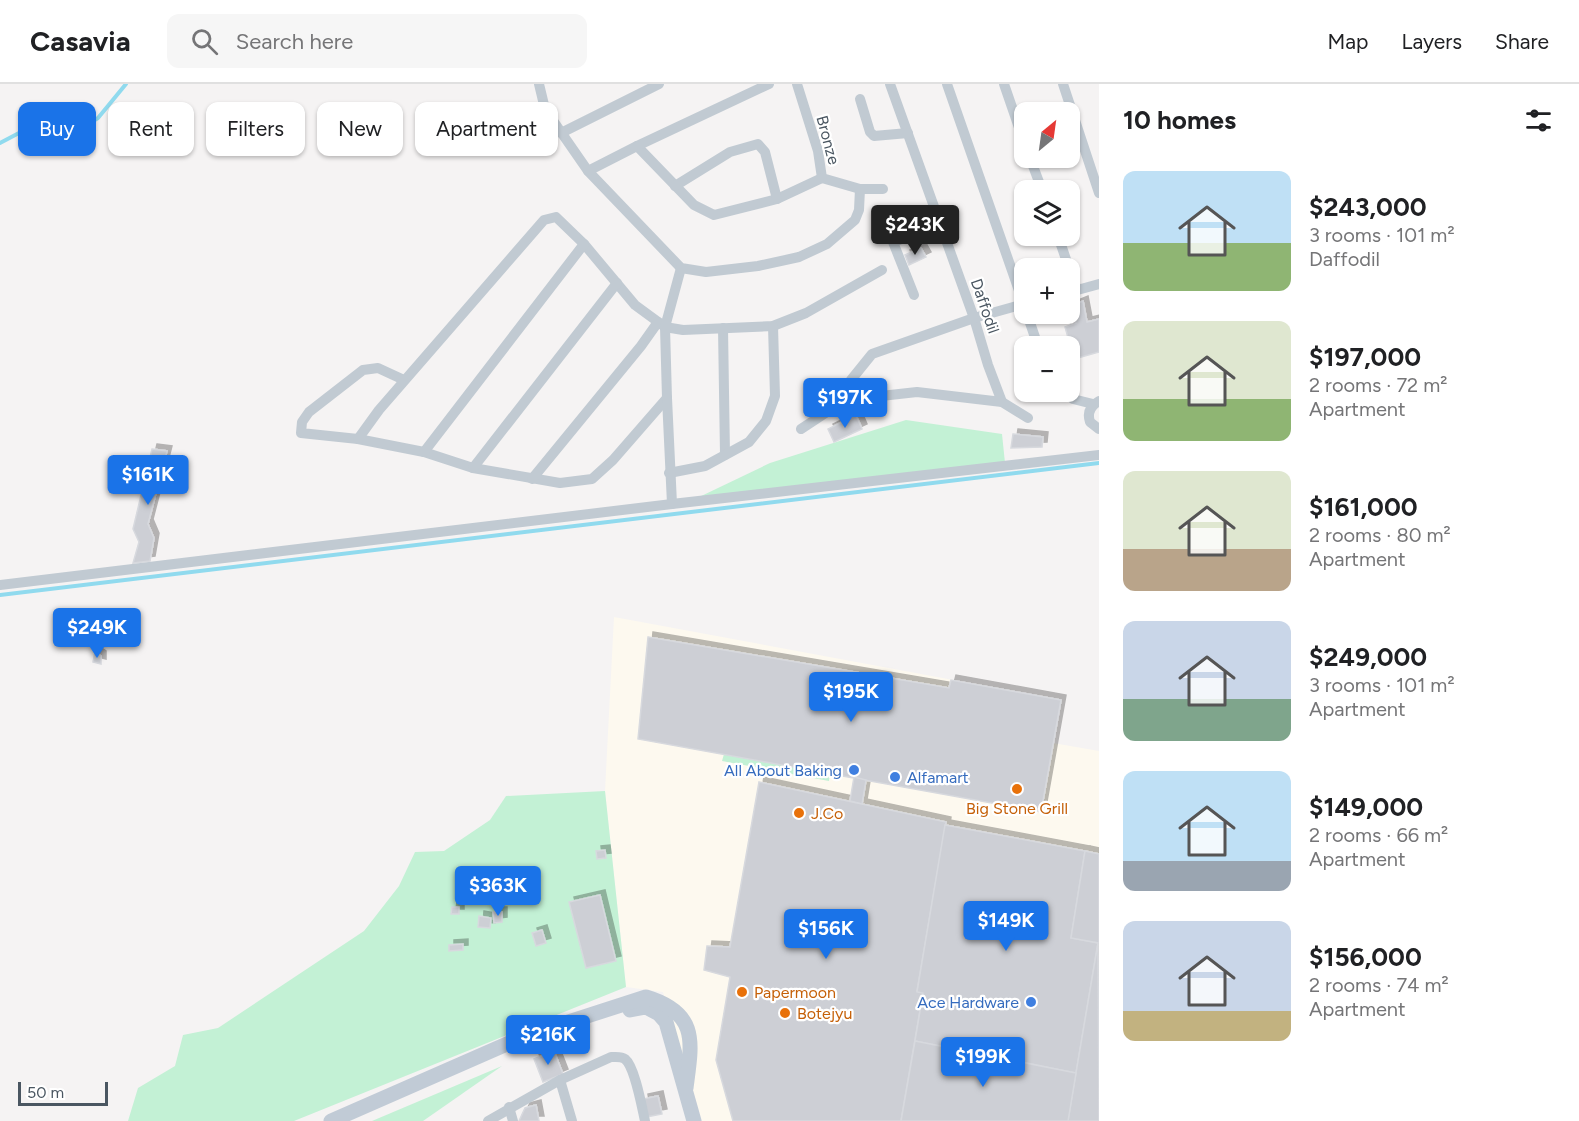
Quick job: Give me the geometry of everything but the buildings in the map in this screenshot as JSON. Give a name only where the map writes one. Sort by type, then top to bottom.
[{"type":"main road","points":[[351,1121],[534,1033],[646,997],[665,1003],[681,1016],[689,1031],[686,1088],[694,1121]]},
{"type":"main road","points":[[331,1121],[426,1084]]},
{"type":"street","points":[[538,84],[545,109],[588,171],[681,268],[706,272],[758,266],[799,257],[827,244],[855,220],[860,210],[860,189]]},
{"type":"street","points":[[561,133],[659,84]]},
{"type":"street","points":[[588,171],[769,84]]},
{"type":"street","name":"Bronze","points":[[797,84],[818,151],[822,178],[860,189],[883,189]]},
{"type":"street","name":"Daffodil","points":[[890,84],[1002,402]]},
{"type":"street","points":[[947,84],[1014,275]]},
{"type":"street","points":[[1004,84],[1014,113]]},
{"type":"street","points":[[1062,84],[1099,193]]},
{"type":"street","points":[[860,99],[870,132],[874,136],[908,133]]},
{"type":"street","points":[[675,186],[730,152],[758,144],[765,152],[777,199]]},
{"type":"street","points":[[637,146],[694,205],[714,214],[777,199],[822,178]]},
{"type":"street","points":[[358,439],[404,380],[544,220],[556,217],[584,244],[635,305],[662,325],[683,330],[773,326],[806,313],[882,270]]},
{"type":"street","points":[[914,295],[893,242],[939,225]]},
{"type":"street","points":[[424,452],[584,244]]},
{"type":"street","points":[[672,504],[662,325],[681,268]]},
{"type":"street","points":[[473,468],[617,283]]},
{"type":"street","points":[[1080,289],[1099,284]]},
{"type":"street","points":[[845,400],[851,380],[872,354],[974,318],[1014,307]]},
{"type":"street","points":[[532,479],[641,346],[662,325]]},
{"type":"street","points":[[669,473],[705,466],[749,442],[766,421],[775,396],[773,326]]},
{"type":"street","points":[[723,328],[725,455]]},
{"type":"street","points":[[404,380],[378,369],[363,370],[309,412],[300,430],[301,433],[358,439],[424,452],[473,468],[560,483],[592,479],[613,460],[666,398]]},
{"type":"street","points":[[801,429],[845,400],[917,392],[1002,402],[1028,418]]},
{"type":"street","points":[[1080,400],[1096,403],[1089,412],[1089,417],[1093,426],[1099,429]]},
{"type":"street","points":[[0,585],[1099,455]]},
{"type":"street","points":[[488,1121],[560,1080],[611,1057],[623,1058],[631,1067],[645,1121]]},
{"type":"street","points":[[560,1080],[572,1121]]},
{"type":"street","points":[[509,1107],[513,1121]]},
{"type":"shaded area","points":[[614,617],[1061,700],[1053,743],[1099,751],[1099,1121],[702,1121],[663,992],[626,987],[605,791]]},
{"type":"green space","points":[[906,420],[1002,434],[1005,463],[695,499],[770,463]]},
{"type":"green space","points":[[724,754],[830,773],[829,781],[722,761]]},
{"type":"green space","points":[[605,791],[626,987],[294,1121],[128,1121],[138,1088],[175,1066],[183,1035],[218,1028],[364,931],[399,886],[415,852],[444,851],[490,820],[506,796]]},
{"type":"green space","points":[[502,1066],[423,1121],[372,1121]]},
{"type":"waterway","points":[[0,143],[19,133],[72,134],[98,118],[126,84]]},
{"type":"waterway","points":[[0,595],[1099,463]]},
{"type":"place","name":"All About Baking","points":[[854,770]]},
{"type":"place","name":"Alfamart","points":[[895,777]]},
{"type":"place","name":"Big Stone Grill","points":[[1017,789]]},
{"type":"place","name":"J.Co","points":[[799,813]]},
{"type":"place","name":"Papermoon","points":[[742,992]]},
{"type":"place","name":"Ace Hardware","points":[[1031,1002]]},
{"type":"place","name":"Botejyu","points":[[785,1013]]}]
